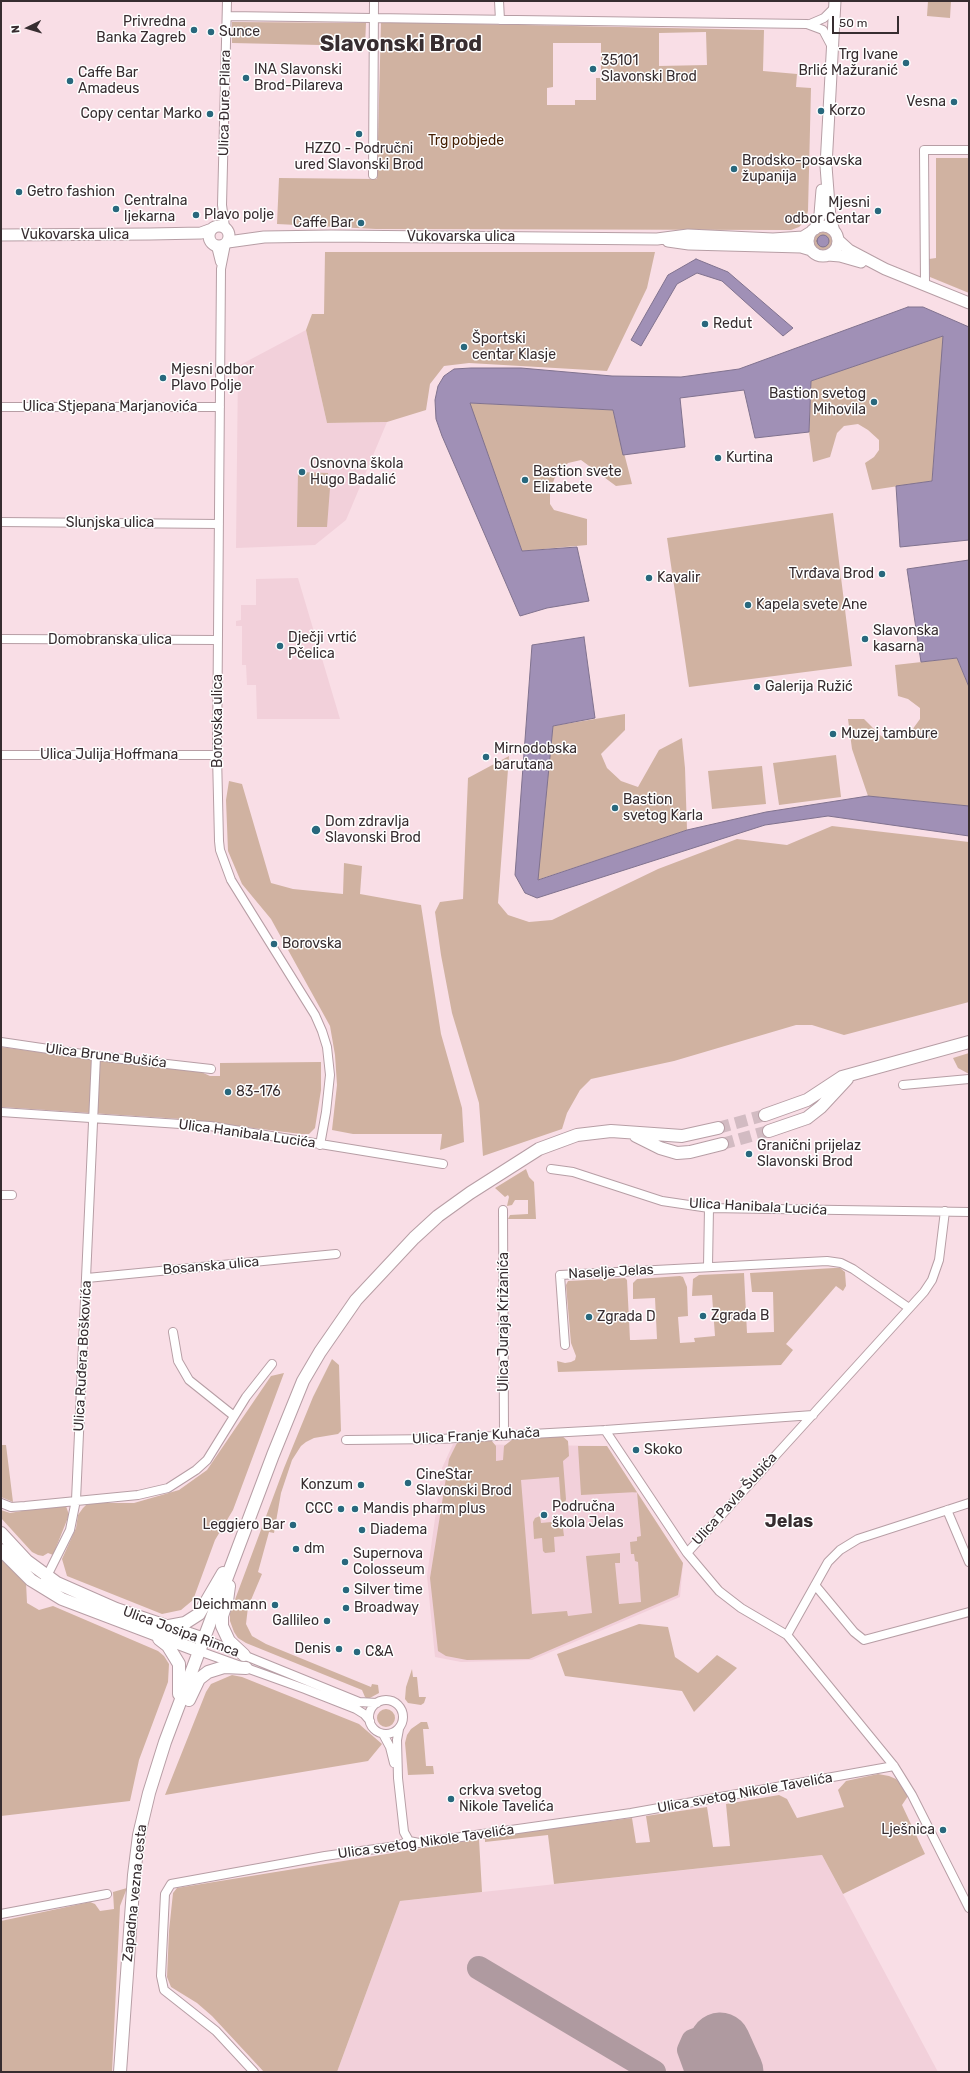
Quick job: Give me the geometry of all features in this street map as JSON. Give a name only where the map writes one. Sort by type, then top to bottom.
[{"type":"main road","points":[[835,5],[826,166],[820,214],[808,241],[811,250],[818,255],[840,256],[885,269],[969,303]]},
{"type":"main road","points":[[826,166],[830,218],[836,235],[836,250],[828,256]]},
{"type":"main road","points":[[813,230],[825,226],[836,235],[848,250],[885,269]]},
{"type":"main road","points":[[220,228],[230,236],[221,244],[209,235],[220,228]]},
{"type":"main road","name":"Vukovarska ulica","points":[[1,235],[201,233],[220,228],[243,234],[264,237],[657,238],[688,235],[790,239],[802,237],[813,230]]},
{"type":"main road","name":"Vukovarska ulica","points":[[150,234],[221,244],[264,237]]},
{"type":"main road","name":"Vukovarska ulica","points":[[657,238],[689,244],[802,247],[811,250]]},
{"type":"main road","points":[[765,1115],[799,1103],[838,1078],[969,1042]]},
{"type":"main road","points":[[769,1131],[807,1118],[821,1107],[843,1082],[858,1073]]},
{"type":"main road","name":"Zapadna vezna cesta","points":[[120,2072],[137,1854],[149,1792],[165,1742],[199,1651],[303,1381],[340,1322],[379,1274],[438,1216],[523,1158],[553,1143],[572,1136],[611,1131],[682,1136],[718,1128]]},
{"type":"main road","points":[[624,1132],[660,1148],[676,1153],[690,1152],[722,1144]]},
{"type":"main road","name":"Ulica Josipa Rimca","points":[[1,1533],[27,1561],[68,1589],[116,1609],[204,1639]]},
{"type":"main road","name":"Ulica Josipa Rimca","points":[[1,1550],[22,1572],[42,1588],[62,1599],[199,1651]]},
{"type":"main road","points":[[166,1626],[184,1623],[199,1614],[209,1600],[222,1574],[232,1565]]},
{"type":"main road","points":[[227,1578],[229,1592],[222,1616],[222,1626],[229,1641],[244,1655]]},
{"type":"main road","points":[[148,1632],[168,1646],[177,1658],[180,1672],[177,1711]]},
{"type":"main road","points":[[165,1742],[178,1724],[195,1686],[204,1675],[215,1669],[224,1667],[246,1668]]},
{"type":"street","name":"Ulica Đure Pilara","points":[[220,228],[222,205],[227,1]]},
{"type":"street","points":[[373,175],[374,1]]},
{"type":"street","points":[[500,1],[500,20]]},
{"type":"street","points":[[227,16],[810,24],[824,18],[835,5]]},
{"type":"street","points":[[810,24],[823,30],[829,38],[832,47]]},
{"type":"street","points":[[925,284],[924,150],[969,150]]},
{"type":"street","name":"Borovska ulica","points":[[221,244],[217,755],[218,841],[231,880],[315,1015],[327,1048],[330,1075],[326,1112],[320,1144]]},
{"type":"street","name":"Ulica Stjepana Marjanovića","points":[[1,406],[220,407]]},
{"type":"street","name":"Slunjska ulica","points":[[1,522],[219,524]]},
{"type":"street","name":"Domobranska ulica","points":[[1,639],[218,640]]},
{"type":"street","name":"Ulica Julija Hoffmana","points":[[1,755],[217,755]]},
{"type":"street","name":"Ulica Brune Bušića","points":[[1,1042],[96,1056],[211,1069]]},
{"type":"street","name":"Ulica Ruđera Boškovića","points":[[42,1588],[70,1530],[76,1500],[96,1056]]},
{"type":"street","points":[[903,1085],[969,1079]]},
{"type":"street","name":"Ulica Hanibala Lucića","points":[[1,1112],[94,1117],[210,1126],[443,1164]]},
{"type":"street","name":"Ulica Hanibala Lucića","points":[[551,1169],[573,1172],[662,1201],[709,1208],[969,1212]]},
{"type":"street","points":[[1,1195],[12,1196]]},
{"type":"street","points":[[708,1266],[709,1208]]},
{"type":"street","name":"Ulica Juraja Križanića","points":[[503,1210],[504,1434]]},
{"type":"street","name":"Ulica Pavla Šubića","points":[[945,1211],[939,1260],[932,1280],[909,1308],[813,1415],[687,1553],[719,1591],[741,1608],[787,1635],[894,1766],[912,1795],[969,1908]]},
{"type":"street","name":"Bosanska ulica","points":[[87,1278],[336,1254]]},
{"type":"street","name":"Naselje Jelas","points":[[565,1345],[560,1275],[708,1266],[827,1261],[841,1263],[909,1308]]},
{"type":"street","points":[[173,1332],[178,1361],[189,1380],[234,1416]]},
{"type":"street","points":[[1,1503],[11,1507],[138,1495],[168,1488],[196,1470],[207,1460],[246,1397],[272,1364]]},
{"type":"street","name":"Ulica Franje Kuhača","points":[[346,1440],[440,1439],[504,1434],[605,1430],[813,1415]]},
{"type":"street","points":[[605,1430],[687,1553]]},
{"type":"street","points":[[787,1635],[828,1562],[840,1550],[858,1539],[969,1503]]},
{"type":"street","points":[[948,1510],[969,1562]]},
{"type":"street","points":[[815,1585],[854,1632],[864,1640],[969,1612]]},
{"type":"street","name":"Ulica Josipa Rimca","points":[[204,1639],[359,1702],[377,1703],[386,1700],[399,1705],[404,1718],[399,1729],[397,1740],[398,1778],[404,1832],[408,1841]]},
{"type":"street","name":"Ulica Josipa Rimca","points":[[199,1651],[305,1689],[356,1709],[364,1714],[374,1730],[383,1734],[390,1747],[398,1778]]},
{"type":"street","points":[[370,1722],[370,1711],[377,1703]]},
{"type":"street","points":[[383,1734],[389,1734],[399,1729]]},
{"type":"street","name":"Ulica svetog Nikole Tavelića","points":[[254,2072],[216,2031],[164,1990],[161,1976],[165,1894],[171,1884],[325,1856],[397,1846],[408,1841],[419,1843],[631,1813],[894,1766]]},
{"type":"street","points":[[1,1914],[107,1894]]},
{"type":"shaded area","points":[[821,235],[825,235],[829,241],[825,247],[821,247],[817,243],[817,239]]},
{"type":"shaded area","points":[[696,259],[728,272],[793,328],[783,336],[722,281],[697,273],[677,284],[641,346],[631,340],[668,275]]},
{"type":"shaded area","points":[[908,307],[923,307],[969,327],[969,540],[900,547],[896,486],[932,481],[943,336],[811,381],[809,432],[755,438],[744,390],[680,398],[685,447],[623,455],[613,410],[470,403],[522,551],[577,547],[589,601],[547,608],[520,616],[436,419],[435,400],[438,386],[444,376],[454,369],[471,368],[521,368],[612,376],[681,377],[739,369]]},
{"type":"shaded area","name":"Osnovna škola Hugo Badalić","points":[[306,330],[327,423],[387,422],[346,520],[315,545],[236,548],[238,366]]},
{"type":"shaded area","points":[[969,560],[969,687],[957,658],[921,662],[907,569]]},
{"type":"shaded area","name":"Dječji vrtić Pčelica","points":[[298,578],[340,719],[257,719],[256,685],[247,685],[246,665],[242,665],[242,626],[236,626],[236,621],[241,620],[241,605],[256,605],[256,579]]},
{"type":"shaded area","points":[[584,637],[595,718],[553,726],[538,880],[687,830],[766,812],[868,796],[969,806],[969,836],[828,816],[765,825],[537,898],[525,893],[515,875],[532,645]]},
{"type":"shaded area","name":"Područna škola Jelas","points":[[453,1444],[607,1446],[683,1563],[680,1597],[532,1660],[461,1662],[435,1657],[427,1576],[442,1468]]},
{"type":"shaded area","points":[[822,1855],[938,2072],[337,2072],[400,1901]]},
{"type":"green space","points":[[928,1],[951,1],[950,18],[927,16]]},
{"type":"green space","points":[[232,22],[366,23],[365,46],[232,43]]},
{"type":"green space","name":"Trg pobjede","points":[[381,22],[764,30],[763,71],[797,74],[796,87],[811,88],[808,211],[805,221],[799,227],[791,230],[376,229],[277,224],[279,178],[377,179]],"holes":[[[706,32],[707,65],[659,66],[659,33]],[[553,43],[601,43],[601,78],[596,78],[596,100],[575,100],[575,105],[547,105],[547,88],[553,87]]]},
{"type":"green space","points":[[936,158],[969,158],[969,293],[930,277],[929,259],[936,258]]},
{"type":"green space","points":[[819,232],[827,232],[832,237],[830,248],[827,250],[819,250],[814,245],[814,237]]},
{"type":"green space","name":"Športski centar Klasje","points":[[325,252],[655,252],[647,288],[607,371],[469,363],[444,366],[430,384],[426,410],[387,422],[327,423],[306,330],[312,314],[324,314]]},
{"type":"green space","name":"Bastion svetog Mihovila","points":[[944,335],[932,481],[872,490],[865,463],[874,457],[879,450],[879,440],[868,430],[858,424],[844,426],[837,433],[830,457],[813,462],[809,432],[811,381]]},
{"type":"green space","name":"Bastion svete Elizabete","points":[[469,403],[613,410],[632,484],[616,486],[581,460],[568,463],[555,477],[550,491],[550,504],[554,510],[587,519],[587,545],[522,551]]},
{"type":"green space","points":[[298,472],[328,473],[328,488],[330,488],[327,527],[297,527]]},
{"type":"green space","points":[[833,513],[852,666],[689,687],[667,538]]},
{"type":"green space","points":[[957,658],[969,687],[969,806],[868,796],[852,749],[848,719],[864,719],[881,736],[889,739],[903,737],[912,730],[920,719],[920,708],[908,699],[898,696],[895,665]]},
{"type":"green space","name":"Bastion svetog Karla","points":[[625,714],[625,730],[601,754],[607,768],[621,781],[638,787],[659,750],[682,738],[685,768],[687,830],[537,880],[553,726]]},
{"type":"green space","points":[[836,755],[841,797],[779,805],[773,763]]},
{"type":"green space","points":[[509,756],[498,903],[508,915],[529,922],[552,920],[658,869],[737,839],[787,845],[832,826],[969,842],[969,1002],[844,1035],[812,1025],[796,1025],[674,1061],[591,1079],[580,1090],[567,1113],[562,1129],[483,1156],[479,1103],[452,1013],[441,955],[435,912],[440,902],[463,899],[468,778]]},
{"type":"green space","points":[[762,766],[766,804],[712,809],[708,771]]},
{"type":"green space","points":[[229,781],[242,784],[271,883],[293,889],[343,894],[344,863],[362,866],[360,894],[421,905],[441,1034],[462,1108],[464,1142],[440,1150],[442,1134],[353,1134],[332,1130],[337,1085],[335,1055],[330,1026],[271,919],[242,884],[228,851],[226,800]]},
{"type":"green space","points":[[1,1047],[113,1062],[199,1071],[210,1076],[220,1076],[220,1063],[321,1062],[321,1090],[315,1128],[309,1134],[301,1134],[181,1119],[1,1107]]},
{"type":"green space","points":[[969,1053],[969,1074],[958,1068],[953,1058]]},
{"type":"green space","points":[[526,1169],[529,1177],[534,1182],[536,1219],[508,1219],[510,1215],[528,1214],[528,1200],[515,1200],[512,1205],[507,1206],[508,1195],[505,1197],[495,1188]]},
{"type":"green space","points":[[840,1268],[845,1272],[846,1286],[843,1291],[836,1286],[786,1344],[793,1350],[781,1365],[558,1372],[557,1361],[565,1363],[571,1362],[575,1360],[576,1356],[571,1343],[566,1285],[568,1281],[625,1278],[627,1280],[630,1340],[635,1340],[657,1339],[655,1298],[633,1299],[633,1283],[637,1279],[683,1277],[687,1287],[688,1316],[678,1317],[680,1343],[695,1342],[694,1338],[715,1336],[712,1295],[692,1296],[693,1279],[699,1275],[744,1273],[747,1333],[774,1332],[773,1292],[752,1292],[750,1273]]},
{"type":"green space","points":[[332,1359],[339,1365],[341,1431],[338,1434],[314,1438],[306,1442],[301,1446],[292,1460],[281,1493],[274,1533],[269,1532],[258,1572],[262,1574],[248,1607],[246,1624],[252,1636],[266,1644],[371,1687],[372,1684],[378,1685],[379,1693],[368,1699],[365,1697],[362,1690],[246,1643],[238,1638],[230,1621],[230,1613],[284,1468],[313,1397]]},
{"type":"green space","points":[[284,1373],[233,1510],[215,1540],[193,1600],[181,1610],[162,1614],[67,1576],[62,1559],[76,1528],[78,1515],[88,1503],[134,1503],[179,1490],[207,1470],[271,1376]]},
{"type":"green space","name":"Područna škola Jelas","points":[[562,1436],[568,1441],[569,1456],[563,1461],[565,1503],[561,1506],[559,1477],[521,1480],[532,1614],[567,1611],[568,1616],[592,1613],[586,1556],[620,1553],[620,1563],[615,1563],[619,1604],[641,1602],[638,1562],[635,1561],[634,1554],[631,1554],[630,1542],[637,1541],[637,1537],[641,1536],[637,1492],[683,1563],[678,1595],[529,1659],[467,1660],[446,1656],[438,1651],[430,1578],[449,1459],[458,1441],[491,1440],[496,1446],[496,1461],[503,1460],[504,1446],[513,1439]]},
{"type":"green space","points":[[1,1445],[6,1445],[13,1502],[1,1497]]},
{"type":"green space","points":[[578,1446],[607,1446],[637,1492],[581,1495]]},
{"type":"green space","points":[[56,1505],[66,1506],[69,1515],[53,1555],[48,1553],[43,1556],[32,1552],[1,1518],[1,1510],[10,1513]]},
{"type":"green space","points":[[540,1516],[541,1523],[562,1521],[564,1536],[554,1537],[555,1552],[545,1553],[543,1551],[542,1538],[534,1539],[533,1522],[535,1518]]},
{"type":"green space","points":[[1,1559],[26,1582],[27,1603],[39,1610],[53,1606],[158,1651],[164,1656],[169,1664],[168,1682],[139,1760],[130,1801],[1,1816]]},
{"type":"green space","points":[[639,1624],[668,1627],[675,1657],[698,1673],[717,1655],[737,1668],[694,1712],[682,1691],[565,1676],[557,1654]]},
{"type":"green space","points":[[412,1669],[413,1677],[417,1677],[419,1697],[426,1697],[424,1703],[421,1705],[408,1703],[405,1699],[406,1687]]},
{"type":"green space","points":[[232,1675],[242,1677],[359,1724],[382,1744],[368,1761],[165,1795],[206,1692],[211,1684]]},
{"type":"green space","points":[[386,1709],[392,1712],[395,1718],[392,1724],[386,1727],[380,1724],[377,1718],[380,1712]]},
{"type":"green space","points":[[421,1722],[427,1722],[429,1729],[423,1729],[426,1766],[433,1766],[434,1774],[408,1775],[405,1743],[407,1735],[411,1729]]},
{"type":"green space","points":[[878,1774],[896,1779],[903,1787],[908,1796],[902,1805],[925,1854],[843,1894],[822,1855],[554,1884],[548,1835],[485,1842],[485,1837],[632,1818],[636,1843],[650,1842],[646,1816],[707,1807],[713,1847],[730,1846],[726,1804],[779,1795],[787,1799],[797,1818],[844,1807],[838,1790],[846,1781]]},
{"type":"green space","points":[[479,1839],[482,1892],[400,1901],[337,2072],[264,2072],[212,2016],[197,2003],[171,1987],[167,1977],[169,1931],[173,1893],[177,1888]]},
{"type":"green space","points":[[127,1888],[120,1906],[112,2072],[1,2072],[1,1921],[90,1902],[95,1904],[100,1911],[114,1909],[113,1892]]},
{"type":"taxiway","points":[[479,1968],[654,2072]]},
{"type":"taxiway","points":[[697,2072],[689,2050],[693,2041],[701,2038],[711,2038],[720,2043]]},
{"type":"runway","points":[[720,2043],[733,2072]]},
{"type":"tunnel","points":[[718,1128],[765,1115]]},
{"type":"tunnel","points":[[722,1144],[769,1131]]},
{"type":"place","name":"Privredna Banka Zagreb","points":[[194,30]]},
{"type":"place","name":"Sunce","points":[[211,32]]},
{"type":"place","name":"Trg Ivane Brlić Mažuranić","points":[[906,63]]},
{"type":"place","name":"35101 Slavonski Brod","points":[[593,69]]},
{"type":"place","name":"INA Slavonski Brod-Pilareva","points":[[246,78]]},
{"type":"place","name":"Caffe Bar Amadeus","points":[[70,81]]},
{"type":"place","name":"Vesna","points":[[954,102]]},
{"type":"place","name":"Korzo","points":[[821,111]]},
{"type":"place","name":"Copy centar Marko","points":[[210,114]]},
{"type":"place","name":"HZZO - Područni ured Slavonski Brod","points":[[359,134]]},
{"type":"place","name":"Brodsko-posavska županija","points":[[734,169]]},
{"type":"place","name":"Getro fashion","points":[[19,192]]},
{"type":"place","name":"Centralna ljekarna","points":[[116,209]]},
{"type":"place","name":"Mjesni odbor Centar","points":[[878,211]]},
{"type":"place","name":"Plavo polje","points":[[196,215]]},
{"type":"place","name":"Caffe Bar","points":[[361,223]]},
{"type":"place","name":"Redut","points":[[705,324]]},
{"type":"place","name":"Športski centar Klasje","points":[[464,347]]},
{"type":"place","name":"Mjesni odbor Plavo Polje","points":[[163,378]]},
{"type":"place","name":"Bastion svetog Mihovila","points":[[874,402]]},
{"type":"place","name":"Kurtina","points":[[718,458]]},
{"type":"place","name":"Osnovna škola Hugo Badalić","points":[[302,472]]},
{"type":"place","name":"Bastion svete Elizabete","points":[[525,480]]},
{"type":"place","name":"Tvrđava Brod","points":[[882,574]]},
{"type":"place","name":"Kavalir","points":[[649,578]]},
{"type":"place","name":"Kapela svete Ane","points":[[748,605]]},
{"type":"place","name":"Slavonska kasarna","points":[[865,639]]},
{"type":"place","name":"Dječji vrtić Pčelica","points":[[280,646]]},
{"type":"place","name":"Galerija Ružić","points":[[757,687]]},
{"type":"place","name":"Muzej tambure","points":[[833,734]]},
{"type":"place","name":"Mirnodobska barutana","points":[[486,757]]},
{"type":"place","name":"Bastion svetog Karla","points":[[615,808]]},
{"type":"place","name":"Dom zdravlja Slavonski Brod","points":[[316,830]]},
{"type":"place","name":"Borovska","points":[[274,944]]},
{"type":"place","name":"83-176","points":[[228,1092]]},
{"type":"place","name":"Granični prijelaz Slavonski Brod","points":[[749,1154]]},
{"type":"place","name":"Zgrada B","points":[[703,1316]]},
{"type":"place","name":"Zgrada D","points":[[589,1317]]},
{"type":"place","name":"Skoko","points":[[636,1450]]},
{"type":"place","name":"CineStar Slavonski Brod","points":[[408,1483]]},
{"type":"place","name":"Konzum","points":[[361,1485]]},
{"type":"place","name":"CCC","points":[[341,1509]]},
{"type":"place","name":"Mandis pharm plus","points":[[355,1509]]},
{"type":"place","name":"Područna škola Jelas","points":[[544,1515]]},
{"type":"place","name":"Leggiero Bar","points":[[293,1525]]},
{"type":"place","name":"Diadema","points":[[362,1530]]},
{"type":"place","name":"dm","points":[[296,1549]]},
{"type":"place","name":"Supernova Colosseum","points":[[345,1562]]},
{"type":"place","name":"Silver time","points":[[346,1590]]},
{"type":"place","name":"Deichmann","points":[[275,1605]]},
{"type":"place","name":"Broadway","points":[[346,1608]]},
{"type":"place","name":"Gallileo","points":[[327,1621]]},
{"type":"place","name":"Denis","points":[[339,1649]]},
{"type":"place","name":"C&A","points":[[357,1652]]},
{"type":"place","name":"crkva svetog Nikole Tavelića","points":[[451,1799]]},
{"type":"place","name":"Lješnica","points":[[943,1830]]},
{"type":"district","name":"Slavonski Brod","points":[[401,45]]},
{"type":"district","name":"Jelas","points":[[789,1522]]}]
